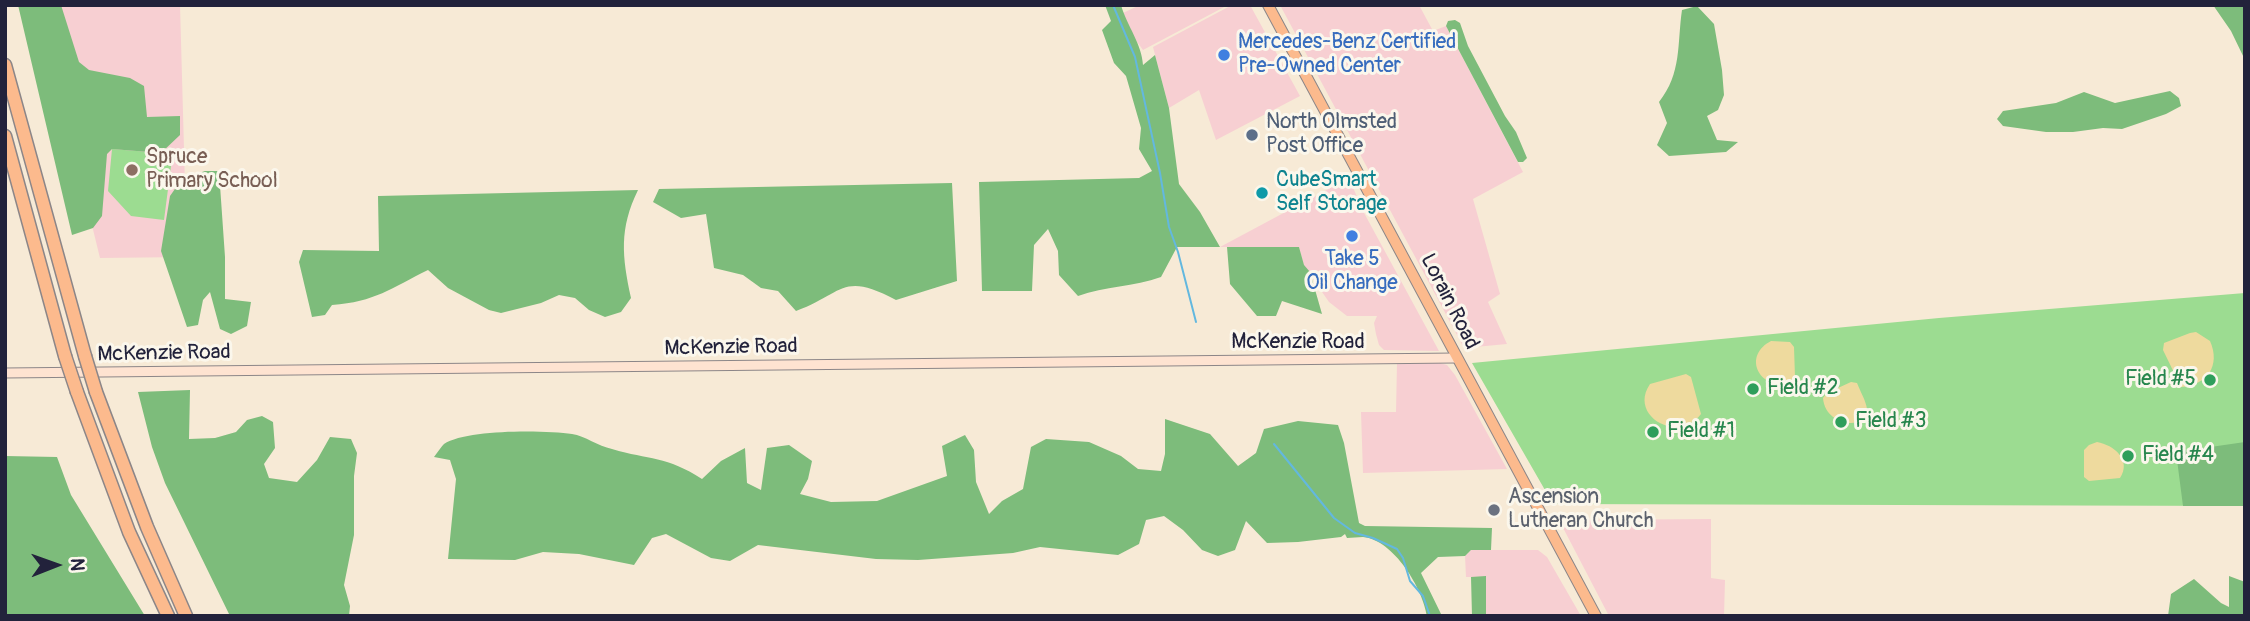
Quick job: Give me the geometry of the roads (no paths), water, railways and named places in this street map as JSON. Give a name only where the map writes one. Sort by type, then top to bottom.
[{"type":"highway","points":[[5,65],[96,392],[147,527],[186,616]]},
{"type":"highway","points":[[5,136],[77,392],[128,532],[168,616]]},
{"type":"main road","name":"Lorain Road","points":[[1268,5],[1596,616]]},
{"type":"street","name":"McKenzie Road","points":[[5,373],[1456,358]]},
{"type":"waterway","points":[[1113,5],[1135,57],[1169,227],[1196,322]]},
{"type":"waterway","points":[[1274,444],[1334,518],[1355,533],[1397,549],[1403,558],[1410,581],[1423,596],[1430,616]]},
{"type":"place","name":"Mercedes-Benz Certified Pre-Owned Center","points":[[1224,55]]},
{"type":"place","name":"North Olmsted Post Office","points":[[1252,135]]},
{"type":"place","name":"Spruce Primary School","points":[[132,170]]},
{"type":"place","name":"CubeSmart Self Storage","points":[[1262,193]]},
{"type":"place","name":"Take 5 Oil Change","points":[[1352,236]]},
{"type":"place","name":"Field #5","points":[[2210,380]]},
{"type":"place","name":"Field #2","points":[[1753,389]]},
{"type":"place","name":"Field #3","points":[[1841,422]]},
{"type":"place","name":"Field #1","points":[[1653,432]]},
{"type":"place","name":"Field #4","points":[[2128,456]]},
{"type":"place","name":"Ascension Lutheran Church","points":[[1494,510]]}]
